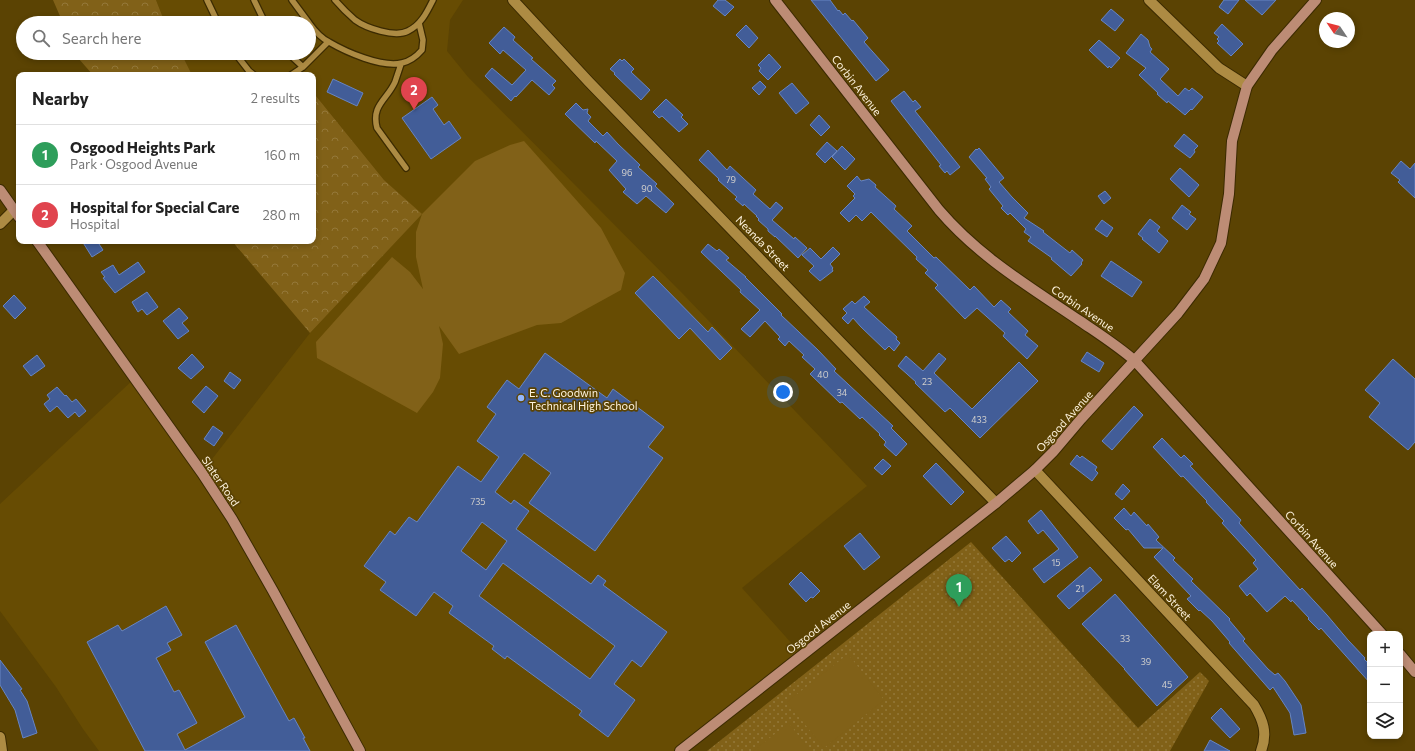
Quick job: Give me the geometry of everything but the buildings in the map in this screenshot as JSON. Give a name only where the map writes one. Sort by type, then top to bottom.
[{"type":"main road","name":"Corbin Avenue","points":[[775,0],[939,210],[963,236],[990,259],[1113,343],[1135,361],[1379,631]]},
{"type":"main road","name":"Osgood Avenue","points":[[680,751],[996,503],[1035,470],[1178,313],[1204,279],[1221,243],[1229,194],[1232,141],[1247,86],[1272,50],[1316,0]]},
{"type":"main road","points":[[0,190],[16,213]]},
{"type":"main road","name":"Slater Road","points":[[39,244],[202,473],[232,519],[360,751]]},
{"type":"main road","points":[[1403,658],[1415,672]]},
{"type":"street","name":"Neanda Street","points":[[513,0],[589,82],[996,503]]},
{"type":"street","points":[[1149,0],[1219,68],[1247,86]]},
{"type":"street","points":[[0,224],[16,213]]},
{"type":"street","name":"Elam Street","points":[[1035,470],[1254,705],[1262,718],[1265,733],[1261,751]]},
{"type":"street","points":[[0,737],[2,751]]},
{"type":"lane","points":[[207,0],[215,16]]},
{"type":"lane","points":[[254,0],[262,16]]},
{"type":"lane","points":[[292,0],[304,16]]},
{"type":"lane","points":[[338,1],[355,20],[368,27],[393,33],[407,32],[419,23],[433,0]]},
{"type":"lane","points":[[316,32],[328,42],[355,55],[382,63],[401,64],[413,59],[422,50],[423,40],[419,23]]},
{"type":"lane","points":[[316,54],[328,42]]},
{"type":"lane","points":[[240,60],[250,72]]},
{"type":"lane","points":[[295,60],[303,68]]},
{"type":"lane","points":[[296,72],[303,68],[311,60]]},
{"type":"lane","points":[[401,64],[394,83],[379,105],[375,114],[375,121],[377,128],[406,168]]},
{"type":"shaded area","name":"E. C. Goodwin Technical High School","points":[[156,0],[463,0],[450,20],[447,51],[468,77],[683,294],[867,486],[742,588],[802,655],[680,751],[99,751],[56,687],[0,611],[0,504],[135,378],[202,472],[310,333],[421,214],[384,180],[316,96],[316,72],[190,72],[184,60],[316,60],[316,16],[162,16]]},
{"type":"green space","points":[[53,0],[156,0],[162,16],[60,16]]},
{"type":"green space","points":[[80,60],[184,60],[190,72],[90,72]]},
{"type":"green space","points":[[316,96],[384,180],[422,214],[310,333],[235,244],[316,244]]},
{"type":"green space","points":[[524,141],[601,228],[625,273],[621,290],[561,323],[537,325],[459,354],[439,326],[443,344],[440,378],[433,392],[417,413],[317,358],[316,342],[392,257],[410,272],[423,289],[416,257],[416,232],[422,214],[475,161],[510,145]]},
{"type":"green space","points":[[971,542],[1138,728],[1200,672],[1209,681],[1170,751],[707,751]]},
{"type":"green space","points":[[848,654],[884,700],[824,748],[787,702]]},
{"type":"green space","points":[[789,723],[810,751],[753,751]]},
{"type":"place","name":"Hospital for Special Care","points":[[414,110]]},
{"type":"place","name":"E. C. Goodwin Technical High School","points":[[521,398]]},
{"type":"place","name":"Osgood Heights Park","points":[[959,607]]}]
